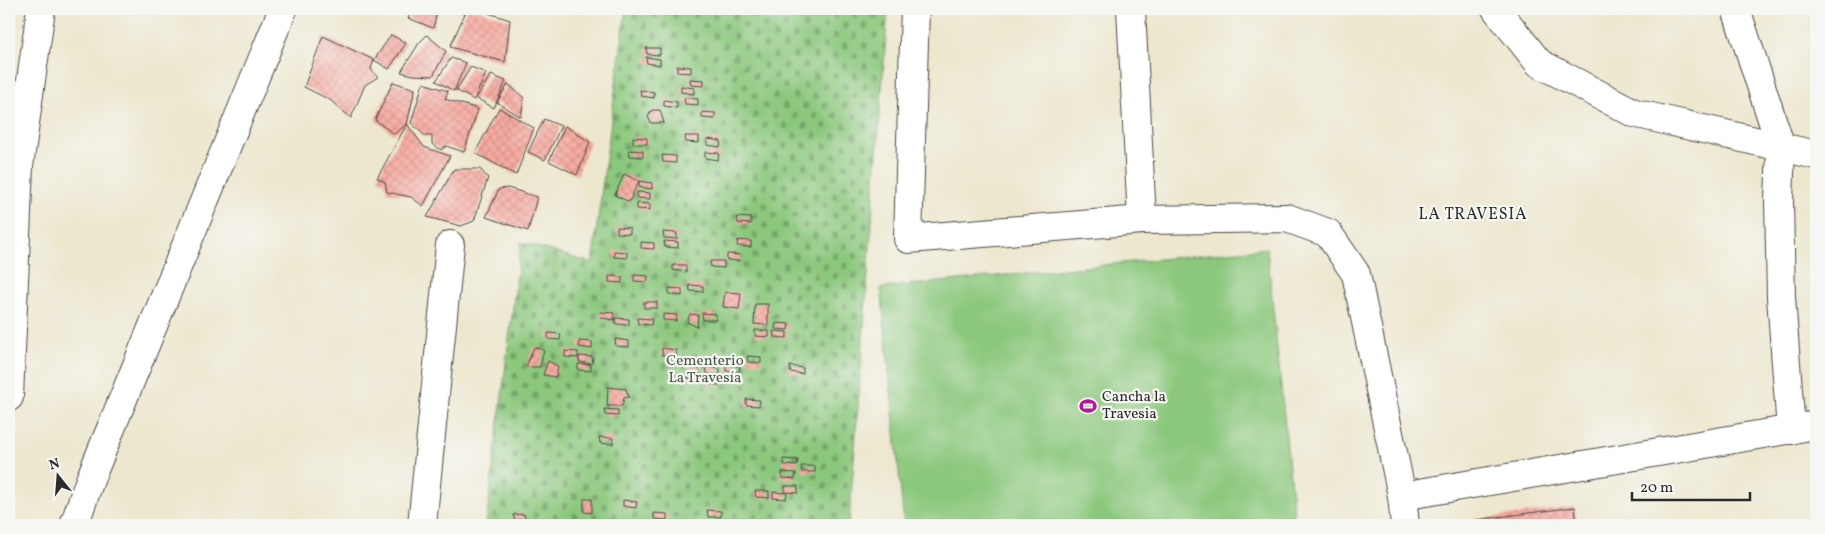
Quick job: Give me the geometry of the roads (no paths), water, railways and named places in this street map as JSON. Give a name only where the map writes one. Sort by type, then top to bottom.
[{"type":"street","points":[[9,397],[19,166],[41,9]]},
{"type":"street","points":[[74,525],[90,477],[283,9]]},
{"type":"street","points":[[915,9],[908,238],[1142,220],[1287,218],[1328,233],[1356,274],[1402,496],[1405,525]]},
{"type":"street","points":[[1131,9],[1142,220]]},
{"type":"street","points":[[1496,9],[1539,62],[1634,113],[1816,156]]},
{"type":"street","points":[[1402,496],[1804,428],[1781,288],[1778,201],[1781,147],[1736,9]]},
{"type":"street","points":[[422,525],[450,245]]},
{"type":"place","name":"Cancha la Travesia","points":[[1088,406]]},
{"type":"district","name":"LA TRAVESIA","points":[[1473,215]]},
{"type":"park label","name":"Cementerio La Travesía","points":[[705,370]]}]
